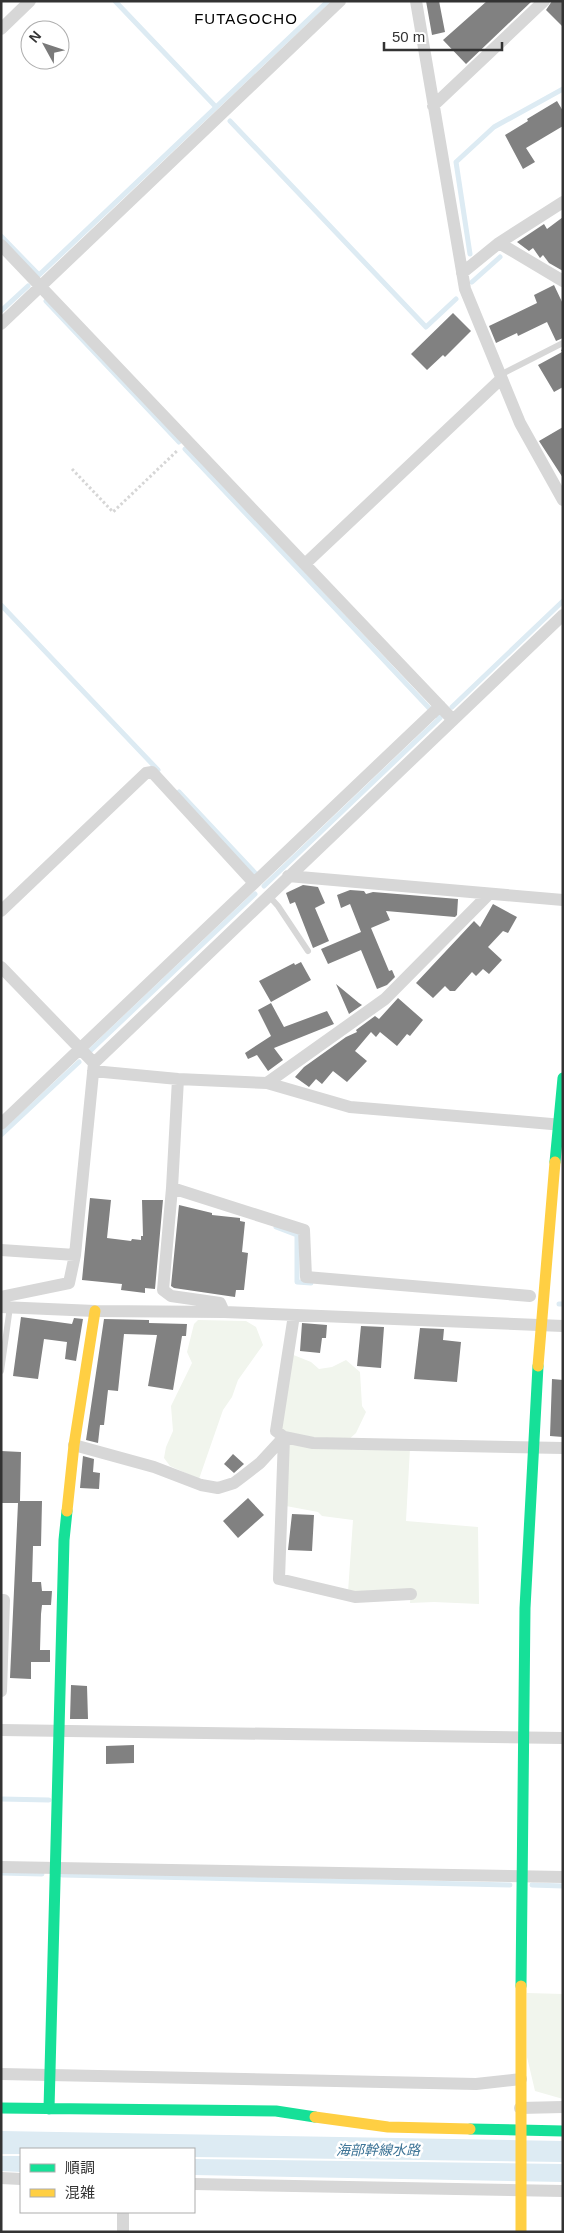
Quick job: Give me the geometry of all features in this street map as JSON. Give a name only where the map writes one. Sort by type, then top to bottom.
[{"type":"street","points":[[1,28],[30,1]]},
{"type":"street","points":[[1,324],[340,1]]},
{"type":"street","points":[[416,1],[465,289],[520,423],[563,500]]},
{"type":"street","points":[[433,106],[544,1]]},
{"type":"street","points":[[462,273],[499,244],[563,202]]},
{"type":"street","points":[[499,244],[563,281]]},
{"type":"street","points":[[1,245],[453,720]]},
{"type":"street","points":[[305,564],[500,377]]},
{"type":"street","points":[[4,1304],[69,1283],[75,1255],[93,1067],[268,895],[563,615]]},
{"type":"street","points":[[1,1124],[440,706]]},
{"type":"street","points":[[1,911],[146,773],[152,772],[254,883]]},
{"type":"street","points":[[288,876],[563,900]]},
{"type":"street","points":[[267,1083],[385,999],[489,894]]},
{"type":"street","points":[[1,966],[80,1049],[93,1067],[178,1079],[267,1083],[350,1106],[560,1125]]},
{"type":"street","points":[[521,2232],[520,2108],[524,1876],[525,1608],[540,1325],[563,1078]]},
{"type":"street","points":[[178,1079],[164,1290],[171,1296],[220,1303],[224,1312]]},
{"type":"street","points":[[172,1188],[304,1230],[306,1277],[530,1296]]},
{"type":"street","points":[[1,1250],[75,1255]]},
{"type":"street","points":[[4,1304],[95,1311],[294,1314],[563,1326]]},
{"type":"street","points":[[49,2109],[64,1540],[74,1445],[95,1311]]},
{"type":"street","points":[[294,1314],[276,1431],[284,1437],[314,1444],[534,1446],[563,1448]]},
{"type":"street","points":[[74,1445],[154,1466],[201,1485],[218,1488],[234,1483],[242,1477],[260,1463],[284,1437]]},
{"type":"street","points":[[284,1437],[279,1578],[355,1597],[412,1594]]},
{"type":"street","points":[[1,1600],[4,1600],[1,1692]]},
{"type":"street","points":[[1,1730],[563,1738]]},
{"type":"street","points":[[1,1867],[563,1877]]},
{"type":"street","points":[[1,2074],[476,2084],[521,2079]]},
{"type":"street","points":[[520,2108],[563,2107]]},
{"type":"street","points":[[1,2108],[276,2111],[388,2127],[520,2135],[563,2131]]},
{"type":"street","points":[[1,2178],[20,2178]]},
{"type":"street","points":[[195,2184],[521,2187],[563,2191]]},
{"type":"street","points":[[123,2213],[124,2232]]},
{"type":"lane","points":[[500,377],[563,343]]},
{"type":"lane","points":[[268,895],[278,906],[308,951]]},
{"type":"lane","points":[[1,1371],[4,1304]]},
{"type":"path","points":[[72,470],[113,512],[188,441]]},
{"type":"shaded area","points":[[198,1320],[246,1321],[256,1327],[263,1345],[238,1380],[232,1397],[223,1410],[199,1479],[170,1466],[164,1458],[166,1447],[173,1431],[171,1406],[192,1363],[187,1352],[194,1324]]},
{"type":"shaded area","points":[[291,1354],[311,1362],[319,1369],[332,1367],[346,1360],[360,1372],[362,1406],[366,1412],[356,1433],[347,1441],[303,1439],[280,1428]]},
{"type":"shaded area","points":[[288,1443],[410,1448],[406,1521],[478,1527],[479,1604],[410,1603],[411,1591],[348,1592],[353,1520],[322,1516],[318,1512],[286,1506]]},
{"type":"shaded area","points":[[527,1993],[563,1994],[563,2099],[535,2091],[527,2057]]},
{"type":"water","name":"海部幹線水路","points":[[1,2131],[563,2141],[563,2162],[195,2157],[195,2148],[20,2148],[20,2154],[1,2154]]},
{"type":"water","points":[[1,2156],[20,2156],[20,2172],[1,2171]]},
{"type":"water","points":[[195,2159],[563,2164],[563,2182],[195,2175]]},
{"type":"building","points":[[426,1],[439,1],[445,32],[432,35]]},
{"type":"building","points":[[487,1],[532,1],[466,64],[443,40]]},
{"type":"building","points":[[552,1],[563,1],[563,27],[546,10]]},
{"type":"building","points":[[557,101],[563,111],[563,126],[526,148],[535,162],[523,169],[505,135]]},
{"type":"building","points":[[563,217],[563,271],[549,263],[543,255],[540,258],[533,248],[529,251],[517,242],[544,224],[547,229]]},
{"type":"building","points":[[554,285],[563,304],[563,338],[556,341],[547,322],[518,336],[517,333],[496,343],[489,326],[537,303],[534,295]]},
{"type":"building","points":[[453,313],[471,331],[445,357],[443,355],[427,370],[411,354]]},
{"type":"building","points":[[563,349],[563,387],[554,392],[538,365],[562,352],[561,350]]},
{"type":"building","points":[[563,427],[563,478],[539,441]]},
{"type":"building","points":[[303,885],[318,887],[325,903],[315,908],[329,941],[313,948],[295,902],[290,904],[286,893]]},
{"type":"building","points":[[350,890],[364,891],[366,894],[373,892],[458,899],[457,915],[455,917],[386,911],[390,920],[371,928],[389,971],[392,970],[395,977],[387,985],[377,989],[361,950],[328,964],[321,949],[361,932],[350,904],[341,908],[337,895]]},
{"type":"building","points":[[493,904],[517,917],[508,933],[503,931],[488,947],[502,960],[489,974],[483,969],[476,976],[472,972],[455,991],[450,991],[445,986],[433,998],[416,983],[474,921],[480,927]]},
{"type":"building","points":[[301,962],[311,980],[271,1002],[259,981],[294,963],[295,965]]},
{"type":"building","points":[[336,984],[359,1003],[362,1005],[349,1014]]},
{"type":"building","points":[[398,998],[423,1020],[410,1036],[407,1034],[397,1046],[380,1032],[376,1037],[371,1032],[355,1051],[367,1061],[347,1082],[333,1071],[322,1084],[316,1079],[309,1087],[295,1077],[304,1067],[346,1037],[357,1032],[356,1030],[375,1016],[379,1019]]},
{"type":"building","points":[[271,1003],[284,1027],[327,1011],[334,1024],[274,1048],[283,1060],[268,1071],[257,1055],[248,1059],[245,1053],[271,1036],[258,1010]]},
{"type":"building","points":[[90,1198],[111,1200],[107,1238],[131,1241],[132,1239],[141,1240],[141,1236],[143,1236],[142,1200],[163,1200],[155,1289],[145,1288],[145,1293],[121,1290],[122,1284],[82,1280]]},
{"type":"building","points":[[179,1205],[212,1213],[212,1215],[240,1218],[240,1221],[245,1222],[242,1252],[248,1253],[244,1290],[236,1290],[235,1297],[171,1286]]},
{"type":"building","points":[[21,1317],[72,1324],[74,1318],[83,1319],[76,1361],[65,1359],[67,1342],[44,1339],[38,1379],[13,1376]]},
{"type":"building","points":[[104,1319],[149,1320],[149,1323],[187,1324],[186,1336],[182,1336],[173,1390],[148,1386],[157,1335],[124,1334],[118,1391],[108,1390],[104,1425],[100,1425],[98,1443],[86,1440]]},
{"type":"building","points":[[302,1323],[327,1325],[326,1338],[322,1338],[320,1353],[300,1351]]},
{"type":"building","points":[[361,1326],[384,1327],[381,1368],[357,1366]]},
{"type":"building","points":[[420,1328],[444,1329],[443,1340],[461,1342],[457,1382],[414,1379]]},
{"type":"building","points":[[552,1379],[563,1380],[563,1437],[550,1436]]},
{"type":"building","points":[[1,1451],[21,1452],[20,1501],[42,1501],[41,1546],[33,1546],[32,1582],[41,1582],[42,1591],[52,1591],[51,1605],[42,1605],[41,1614],[40,1650],[50,1650],[50,1662],[31,1662],[31,1679],[10,1678],[18,1503],[1,1503]]},
{"type":"building","points":[[233,1454],[244,1464],[234,1473],[224,1464]]},
{"type":"building","points":[[83,1456],[94,1459],[93,1472],[100,1473],[99,1489],[80,1488]]},
{"type":"building","points":[[248,1498],[264,1515],[238,1538],[223,1521]]},
{"type":"building","points":[[292,1514],[314,1515],[312,1551],[288,1550]]},
{"type":"building","points":[[71,1685],[87,1686],[88,1719],[70,1719]]},
{"type":"building","points":[[134,1745],[134,1763],[106,1764],[106,1746]]},
{"type":"waterway","points":[[115,1],[216,107]]},
{"type":"waterway","points":[[1,236],[39,275],[328,1]]},
{"type":"waterway","points":[[470,254],[456,162],[494,127],[563,89]]},
{"type":"waterway","points":[[230,121],[426,327],[456,299]]},
{"type":"waterway","points":[[472,282],[500,257]]},
{"type":"waterway","points":[[1,311],[28,286]]},
{"type":"waterway","points":[[46,301],[179,442]]},
{"type":"waterway","points":[[185,449],[430,709]]},
{"type":"waterway","points":[[452,707],[563,601]]},
{"type":"waterway","points":[[1,605],[158,770]]},
{"type":"waterway","points":[[264,886],[440,718],[436,715]]},
{"type":"waterway","points":[[179,792],[256,874]]},
{"type":"waterway","points":[[90,1051],[255,894]]},
{"type":"waterway","points":[[1,1135],[79,1062]]},
{"type":"waterway","points":[[276,1227],[297,1235],[297,1282],[311,1283]]},
{"type":"waterway","points":[[1,1799],[49,1800]]},
{"type":"waterway","points":[[1,1873],[42,1874]]},
{"type":"waterway","points":[[62,1875],[510,1885]]},
{"type":"waterway","points":[[532,1885],[563,1886]]},
{"type":"traffic: fast","points":[[555,1162],[563,1078]]},
{"type":"traffic: fast","points":[[521,1986],[525,1608],[538,1366]]},
{"type":"traffic: fast","points":[[49,2109],[64,1540],[67,1511]]},
{"type":"traffic: fast","points":[[1,2108],[276,2111],[315,2117]]},
{"type":"traffic: fast","points":[[470,2129],[563,2131]]},
{"type":"traffic: slow","points":[[538,1366],[555,1162]]},
{"type":"traffic: slow","points":[[67,1511],[74,1445],[95,1311]]},
{"type":"traffic: slow","points":[[521,1986],[521,2232]]},
{"type":"traffic: slow","points":[[315,2117],[388,2127],[470,2129]]},
{"type":"district","name":"FUTAGOCHO","points":[[246,19]]}]
